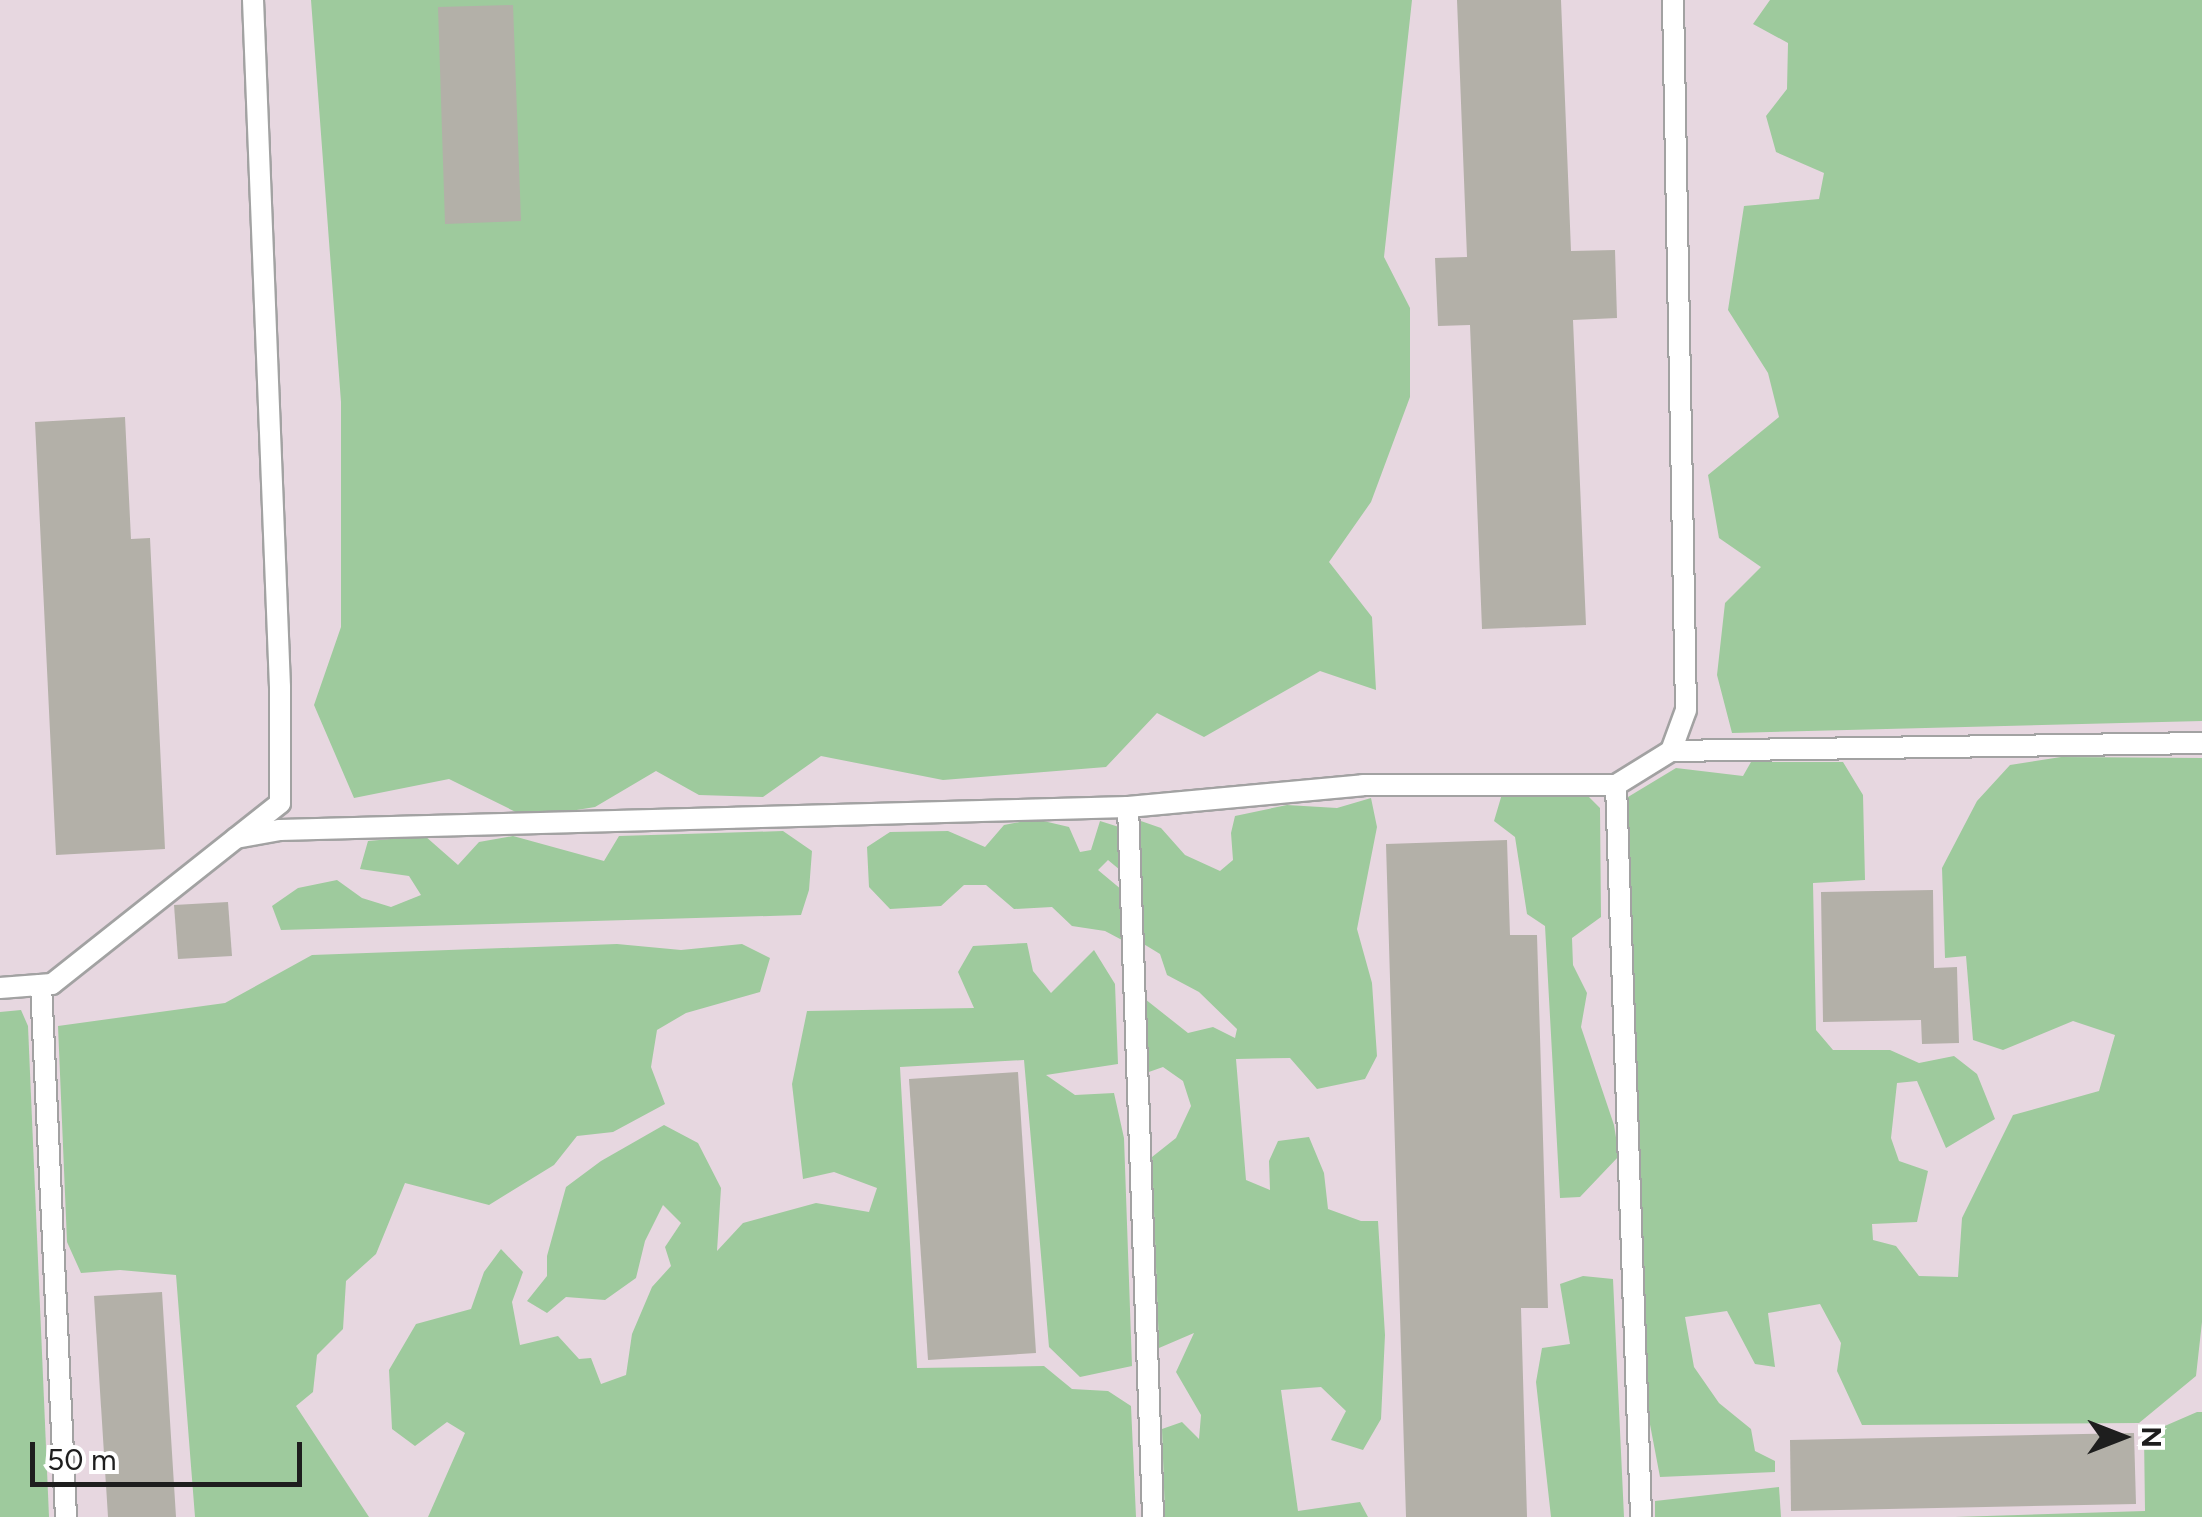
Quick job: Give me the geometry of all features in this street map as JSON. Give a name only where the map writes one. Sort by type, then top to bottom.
[{"type":"lane","points":[[0,988],[52,984],[280,802],[280,687],[254,0]]},
{"type":"lane","points":[[1671,751],[1686,710],[1673,0]]},
{"type":"lane","points":[[236,838],[280,830],[1128,808],[1363,785],[1616,785],[1671,751],[2202,743]]},
{"type":"lane","points":[[1616,785],[1641,1517]]},
{"type":"lane","points":[[1128,808],[1153,1517]]},
{"type":"lane","points":[[41,985],[66,1517]]},
{"type":"shaded area","points":[[0,0],[2202,0],[2202,1517],[0,1517]]},
{"type":"green space","points":[[311,0],[1412,0],[1384,257],[1410,308],[1410,397],[1371,502],[1329,562],[1372,617],[1376,690],[1320,671],[1204,737],[1157,713],[1106,767],[943,780],[821,756],[763,797],[699,795],[656,771],[595,807],[528,818],[449,779],[354,798],[314,705],[341,627],[341,402]]},
{"type":"green space","points":[[1770,0],[2202,0],[2202,721],[1732,733],[1717,675],[1725,603],[1761,567],[1719,538],[1708,475],[1779,417],[1768,373],[1728,310],[1744,206],[1819,199],[1824,173],[1776,152],[1766,116],[1787,89],[1788,43],[1753,24]]},
{"type":"green space","points":[[2061,757],[2202,758],[2202,1322],[2196,1376],[2139,1423],[1862,1425],[1837,1371],[1841,1343],[1820,1304],[1768,1313],[1775,1367],[1755,1364],[1727,1311],[1685,1317],[1694,1367],[1719,1403],[1751,1429],[1755,1451],[1775,1461],[1775,1472],[1660,1477],[1648,1414],[1628,797],[1676,768],[1743,776],[1751,762],[1843,762],[1863,795],[1865,880],[1813,883],[1816,1030],[1833,1050],[1890,1050],[1919,1063],[1954,1056],[1977,1074],[1995,1119],[1946,1148],[1917,1081],[1897,1083],[1891,1138],[1899,1161],[1928,1171],[1917,1222],[1872,1224],[1873,1240],[1896,1246],[1919,1276],[1958,1277],[1962,1218],[2013,1115],[2099,1091],[2115,1035],[2073,1021],[2003,1050],[1973,1040],[1966,956],[1945,958],[1942,868],[1977,801],[2010,765]]},
{"type":"green space","points":[[1502,794],[1587,795],[1600,808],[1601,917],[1572,938],[1573,965],[1587,993],[1581,1027],[1614,1125],[1619,1156],[1580,1197],[1560,1198],[1545,926],[1527,914],[1515,837],[1494,821]]},
{"type":"green space","points":[[1371,798],[1377,827],[1357,929],[1372,983],[1377,1056],[1365,1079],[1317,1089],[1290,1058],[1236,1059],[1246,1180],[1270,1190],[1269,1161],[1278,1141],[1309,1137],[1324,1173],[1328,1209],[1361,1221],[1378,1221],[1385,1335],[1381,1419],[1363,1450],[1331,1440],[1346,1411],[1321,1387],[1281,1390],[1298,1511],[1360,1502],[1368,1517],[1165,1517],[1162,1429],[1182,1422],[1199,1439],[1201,1415],[1176,1372],[1194,1333],[1159,1348],[1152,1157],[1176,1138],[1191,1106],[1183,1081],[1163,1067],[1146,1073],[1145,999],[1188,1033],[1213,1027],[1235,1038],[1237,1029],[1199,992],[1167,975],[1160,954],[1142,943],[1138,820],[1161,828],[1185,855],[1220,871],[1233,860],[1231,833],[1235,816],[1287,805],[1337,808]]},
{"type":"green space","points":[[1035,819],[1069,827],[1080,852],[1091,850],[1100,821],[1119,827],[1120,870],[1108,860],[1098,870],[1122,890],[1122,940],[1105,931],[1072,926],[1052,907],[1014,909],[986,885],[964,885],[941,906],[890,909],[869,887],[867,847],[890,832],[948,831],[985,847],[1004,825]]},
{"type":"green space","points":[[783,831],[812,851],[809,890],[801,915],[281,930],[272,906],[298,888],[337,880],[362,898],[391,907],[421,895],[409,876],[360,869],[368,841],[425,836],[458,865],[479,842],[513,836],[604,861],[619,836]]},
{"type":"green space","points":[[1027,943],[1033,971],[1051,993],[1094,950],[1115,984],[1118,1064],[1046,1075],[1075,1095],[1114,1093],[1124,1138],[1132,1366],[1080,1377],[1049,1347],[1024,1060],[900,1067],[917,1368],[1044,1366],[1072,1389],[1108,1391],[1131,1406],[1136,1517],[428,1517],[465,1433],[447,1422],[415,1446],[392,1429],[389,1370],[416,1324],[471,1309],[484,1272],[501,1249],[523,1272],[512,1302],[520,1345],[558,1336],[579,1359],[591,1358],[601,1384],[626,1375],[632,1334],[652,1287],[671,1266],[665,1247],[681,1223],[663,1205],[645,1241],[636,1278],[605,1300],[566,1297],[547,1313],[527,1301],[547,1276],[547,1256],[566,1187],[601,1161],[664,1125],[698,1143],[721,1188],[717,1251],[743,1223],[816,1203],[869,1212],[877,1188],[834,1172],[803,1179],[792,1084],[807,1011],[974,1008],[958,972],[973,946]]},
{"type":"green space","points":[[617,944],[681,950],[742,944],[770,958],[760,992],[686,1013],[657,1030],[651,1067],[665,1104],[613,1132],[577,1136],[554,1165],[489,1205],[405,1183],[376,1254],[346,1281],[343,1329],[317,1355],[313,1392],[296,1406],[369,1517],[195,1517],[176,1275],[120,1270],[81,1273],[67,1242],[58,1026],[225,1003],[312,955]]},
{"type":"green space","points":[[21,1010],[28,1026],[49,1517],[0,1517],[0,1012]]},
{"type":"green space","points":[[1583,1276],[1613,1279],[1624,1517],[1551,1517],[1536,1382],[1542,1348],[1570,1344],[1560,1284]]},
{"type":"green space","points":[[2202,1412],[2202,1517],[1955,1517],[2145,1511],[2144,1435]]},
{"type":"green space","points":[[1779,1487],[1781,1517],[1655,1517],[1655,1501]]},
{"type":"building","points":[[1457,0],[1561,0],[1571,251],[1615,250],[1617,318],[1573,320],[1586,625],[1482,629],[1470,325],[1438,326],[1435,258],[1467,257]]},
{"type":"building","points":[[513,5],[521,221],[445,224],[438,7]]},
{"type":"building","points":[[125,417],[131,539],[150,538],[165,849],[56,855],[35,422]]},
{"type":"building","points":[[1507,840],[1510,935],[1537,935],[1548,1308],[1521,1308],[1527,1517],[1406,1517],[1386,844]]},
{"type":"building","points":[[1933,890],[1934,968],[1957,967],[1959,1043],[1922,1044],[1921,1020],[1823,1022],[1821,892]]},
{"type":"building","points":[[228,902],[232,956],[178,959],[174,905]]},
{"type":"building","points":[[1018,1072],[1036,1353],[928,1360],[909,1079]]},
{"type":"building","points":[[162,1292],[176,1517],[108,1517],[94,1296]]},
{"type":"building","points":[[2134,1433],[2136,1504],[1791,1511],[1790,1440]]}]
